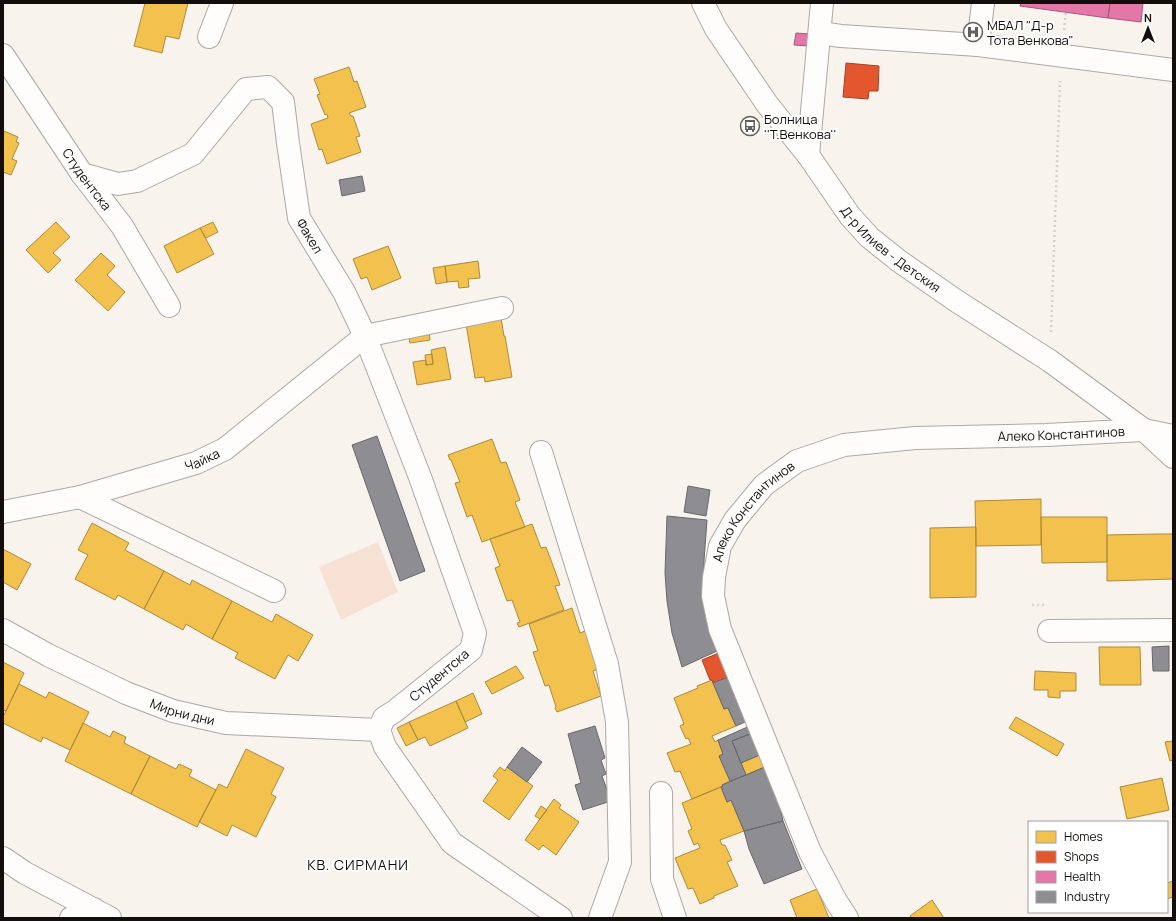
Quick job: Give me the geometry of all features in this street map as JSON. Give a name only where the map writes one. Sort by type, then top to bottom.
[{"type":"street","points":[[209,37],[222,3]]},
{"type":"street","name":"Д-р Илиев - Детския","points":[[702,3],[716,29],[767,104],[808,156],[850,216],[869,237],[899,261],[943,291],[1050,360],[1144,430],[1173,457]]},
{"type":"street","points":[[808,156],[822,3]]},
{"type":"street","points":[[978,45],[983,3]]},
{"type":"street","points":[[820,33],[841,36],[978,45],[1173,70]]},
{"type":"street","name":"Студентска","points":[[3,55],[82,174],[122,226],[169,306]]},
{"type":"street","name":"Факел","points":[[82,174],[118,184],[137,181],[193,154],[246,89],[268,86],[284,102],[288,143],[300,218],[344,292],[365,336]]},
{"type":"street","points":[[365,336],[502,308]]},
{"type":"street","name":"Студентска","points":[[365,336],[420,477],[475,633],[471,650],[395,711],[384,718],[379,730]]},
{"type":"street","name":"Чайка","points":[[3,512],[80,497],[196,463],[225,448],[365,336]]},
{"type":"street","name":"Алеко Константинов","points":[[847,918],[836,901],[810,852],[720,629],[713,596],[714,577],[720,546],[735,520],[764,485],[797,461],[844,445],[915,438],[1046,435],[1144,430],[1173,436]]},
{"type":"street","points":[[541,452],[607,664],[617,722],[620,862],[600,918]]},
{"type":"street","points":[[80,497],[274,591]]},
{"type":"street","name":"Мирни дни","points":[[3,630],[48,655],[126,693],[173,711],[226,723],[379,730]]},
{"type":"street","points":[[1049,631],[1173,630]]},
{"type":"street","points":[[379,730],[385,747],[452,843],[561,918]]},
{"type":"street","points":[[660,793],[662,879],[675,918]]},
{"type":"street","points":[[3,858],[25,873],[102,914]]},
{"type":"street","points":[[71,918],[102,914]]},
{"type":"path","points":[[1050,360],[1061,56],[1066,12]]},
{"type":"shaded area","points":[[378,542],[398,592],[341,620],[319,567]]},
{"type":"building: Homes","points":[[145,3],[188,3],[179,39],[166,36],[162,53],[134,46]]},
{"type":"building: Homes","points":[[349,67],[354,82],[357,81],[366,107],[349,113],[353,116],[360,136],[356,137],[361,152],[327,164],[322,149],[319,150],[311,124],[328,118],[327,114],[325,115],[317,95],[320,94],[314,79]]},
{"type":"building: Homes","points":[[4,131],[18,137],[16,142],[19,143],[12,159],[17,161],[11,175],[3,172]]},
{"type":"building: Homes","points":[[56,222],[70,237],[53,253],[61,260],[48,273],[26,250]]},
{"type":"building: Homes","points":[[213,222],[218,232],[206,238],[200,228]]},
{"type":"building: Homes","points":[[200,228],[214,254],[177,273],[164,246]]},
{"type":"building: Homes","points":[[388,246],[401,278],[372,290],[367,277],[361,279],[353,259]]},
{"type":"building: Homes","points":[[101,253],[115,266],[107,275],[125,292],[108,311],[75,280]]},
{"type":"building: Homes","points":[[478,261],[480,278],[468,279],[469,287],[459,288],[458,281],[447,282],[445,266]]},
{"type":"building: Homes","points":[[445,266],[447,282],[436,284],[433,268]]},
{"type":"building: Homes","points":[[501,318],[512,377],[485,382],[484,377],[475,378],[466,324]]},
{"type":"building: Homes","points":[[429,330],[430,340],[410,343],[408,333]]},
{"type":"building: Homes","points":[[445,347],[451,379],[417,385],[413,362],[426,360],[426,365],[433,364],[431,350]]},
{"type":"building: Homes","points":[[432,354],[433,364],[426,365],[425,355]]},
{"type":"building: Homes","points":[[492,439],[501,463],[506,462],[520,500],[515,502],[525,527],[482,542],[472,515],[467,517],[455,483],[460,482],[448,455]]},
{"type":"building: Homes","points":[[1041,499],[1041,545],[976,546],[975,501]]},
{"type":"building: Homes","points":[[1041,517],[1107,517],[1107,562],[1042,563]]},
{"type":"building: Homes","points":[[92,523],[129,543],[125,550],[164,571],[144,609],[118,595],[115,600],[75,579],[88,555],[78,550]]},
{"type":"building: Homes","points":[[532,524],[541,548],[546,547],[551,560],[560,585],[555,586],[564,610],[519,627],[517,623],[520,622],[512,600],[507,601],[495,568],[500,566],[490,539]]},
{"type":"building: Homes","points":[[976,527],[976,597],[930,598],[930,528]]},
{"type":"building: Homes","points":[[1173,534],[1173,579],[1107,581],[1107,535]]},
{"type":"building: Homes","points":[[3,549],[31,564],[17,590],[3,582]]},
{"type":"building: Homes","points":[[164,571],[190,585],[192,580],[232,601],[212,639],[186,624],[183,630],[144,609]]},
{"type":"building: Homes","points":[[232,601],[272,622],[276,614],[313,635],[298,661],[288,655],[275,679],[235,658],[238,653],[212,639]]},
{"type":"building: Homes","points":[[572,608],[580,633],[585,631],[598,669],[593,671],[601,696],[557,712],[549,685],[545,686],[533,652],[538,651],[529,624]]},
{"type":"building: Homes","points":[[1099,647],[1140,647],[1141,685],[1100,685]]},
{"type":"building: Homes","points":[[3,662],[24,673],[6,711],[3,710]]},
{"type":"building: Homes","points":[[516,666],[524,678],[492,694],[485,682]]},
{"type":"building: Homes","points":[[1035,671],[1076,673],[1076,691],[1060,691],[1060,698],[1048,697],[1048,690],[1034,690]]},
{"type":"building: Homes","points":[[712,680],[724,709],[728,708],[736,726],[712,736],[715,742],[718,740],[723,754],[719,756],[730,781],[722,785],[723,786],[692,799],[680,771],[675,772],[667,753],[691,744],[688,738],[686,739],[680,726],[684,724],[674,698],[698,688],[697,686]]},
{"type":"building: Homes","points":[[19,684],[46,698],[49,692],[89,712],[70,750],[43,737],[41,742],[3,723],[3,717]]},
{"type":"building: Homes","points":[[473,693],[482,714],[465,722],[456,701]]},
{"type":"building: Homes","points":[[456,701],[468,728],[430,746],[425,737],[418,740],[409,722]]},
{"type":"building: Homes","points":[[1016,717],[1064,744],[1057,756],[1009,728]]},
{"type":"building: Homes","points":[[409,722],[418,740],[406,746],[397,728]]},
{"type":"building: Homes","points":[[83,723],[110,737],[113,731],[126,737],[124,743],[150,756],[131,794],[65,761]]},
{"type":"building: Homes","points":[[1173,741],[1173,760],[1170,761],[1165,742]]},
{"type":"building: Homes","points":[[246,749],[284,768],[271,794],[276,797],[256,837],[232,825],[227,836],[199,822],[219,784],[227,788]]},
{"type":"building: Homes","points":[[764,753],[769,765],[746,775],[741,763]]},
{"type":"building: Homes","points":[[150,756],[176,769],[179,764],[192,770],[189,776],[216,790],[197,827],[131,794]]},
{"type":"building: Homes","points":[[500,767],[505,771],[507,767],[533,786],[509,820],[483,801],[498,780],[493,776]]},
{"type":"building: Homes","points":[[1162,778],[1169,810],[1127,819],[1120,787]]},
{"type":"building: Homes","points":[[721,787],[727,802],[731,800],[744,831],[720,840],[722,845],[725,845],[732,860],[727,862],[738,886],[714,896],[714,898],[700,904],[693,888],[688,889],[675,858],[700,848],[698,843],[694,845],[688,831],[692,829],[682,803]]},
{"type":"building: Homes","points":[[554,799],[561,805],[559,808],[579,822],[556,855],[543,845],[539,850],[525,840]]},
{"type":"building: Homes","points":[[541,806],[547,810],[540,819],[535,816]]},
{"type":"building: Homes","points":[[1173,881],[1173,897],[1168,899],[1168,883]]},
{"type":"building: Homes","points":[[817,889],[829,918],[797,918],[790,900]]},
{"type":"building: Homes","points":[[932,900],[944,918],[911,918],[910,916]]},
{"type":"building: Shops","points":[[846,63],[879,66],[878,91],[869,91],[868,99],[843,97]]},
{"type":"building: Shops","points":[[726,650],[736,674],[713,683],[712,680],[710,680],[702,660]]},
{"type":"building: Health","points":[[1021,3],[1110,3],[1108,18],[1020,6]]},
{"type":"building: Health","points":[[1110,3],[1143,3],[1141,22],[1108,18]]},
{"type":"building: Health","points":[[796,33],[810,34],[809,46],[794,45]]},
{"type":"building: Industry","points":[[362,176],[365,191],[342,196],[339,180]]},
{"type":"building: Industry","points":[[377,436],[425,571],[400,581],[352,445]]},
{"type":"building: Industry","points":[[688,486],[710,490],[706,516],[684,512]]},
{"type":"building: Industry","points":[[667,516],[707,520],[704,560],[705,598],[709,624],[717,651],[682,667],[672,633],[667,601],[665,573]]},
{"type":"building: Industry","points":[[1169,646],[1169,671],[1153,671],[1152,647]]},
{"type":"building: Industry","points":[[736,674],[754,718],[736,726],[728,708],[724,709],[713,683]]},
{"type":"building: Industry","points":[[752,725],[755,732],[732,741],[746,775],[730,781],[719,756],[723,754],[718,740]]},
{"type":"building: Industry","points":[[595,726],[605,758],[601,760],[606,774],[602,776],[611,801],[583,810],[575,785],[581,783],[568,734]]},
{"type":"building: Industry","points":[[755,732],[764,753],[741,763],[732,741]]},
{"type":"building: Industry","points":[[522,747],[542,762],[527,782],[507,767]]},
{"type":"building: Industry","points":[[765,767],[779,802],[783,821],[744,831],[731,800],[727,802],[721,787],[723,786],[722,785]]},
{"type":"building: Industry","points":[[783,821],[802,869],[764,884],[749,849],[744,831]]},
{"type":"place","name":"МБАЛ \"Д-р Тота Венкова\"","points":[[973,32]]},
{"type":"place","name":"Болница ''Т.Венкова''","points":[[750,126]]},
{"type":"district","name":"КВ. СИРМАНИ","points":[[358,864]]}]
